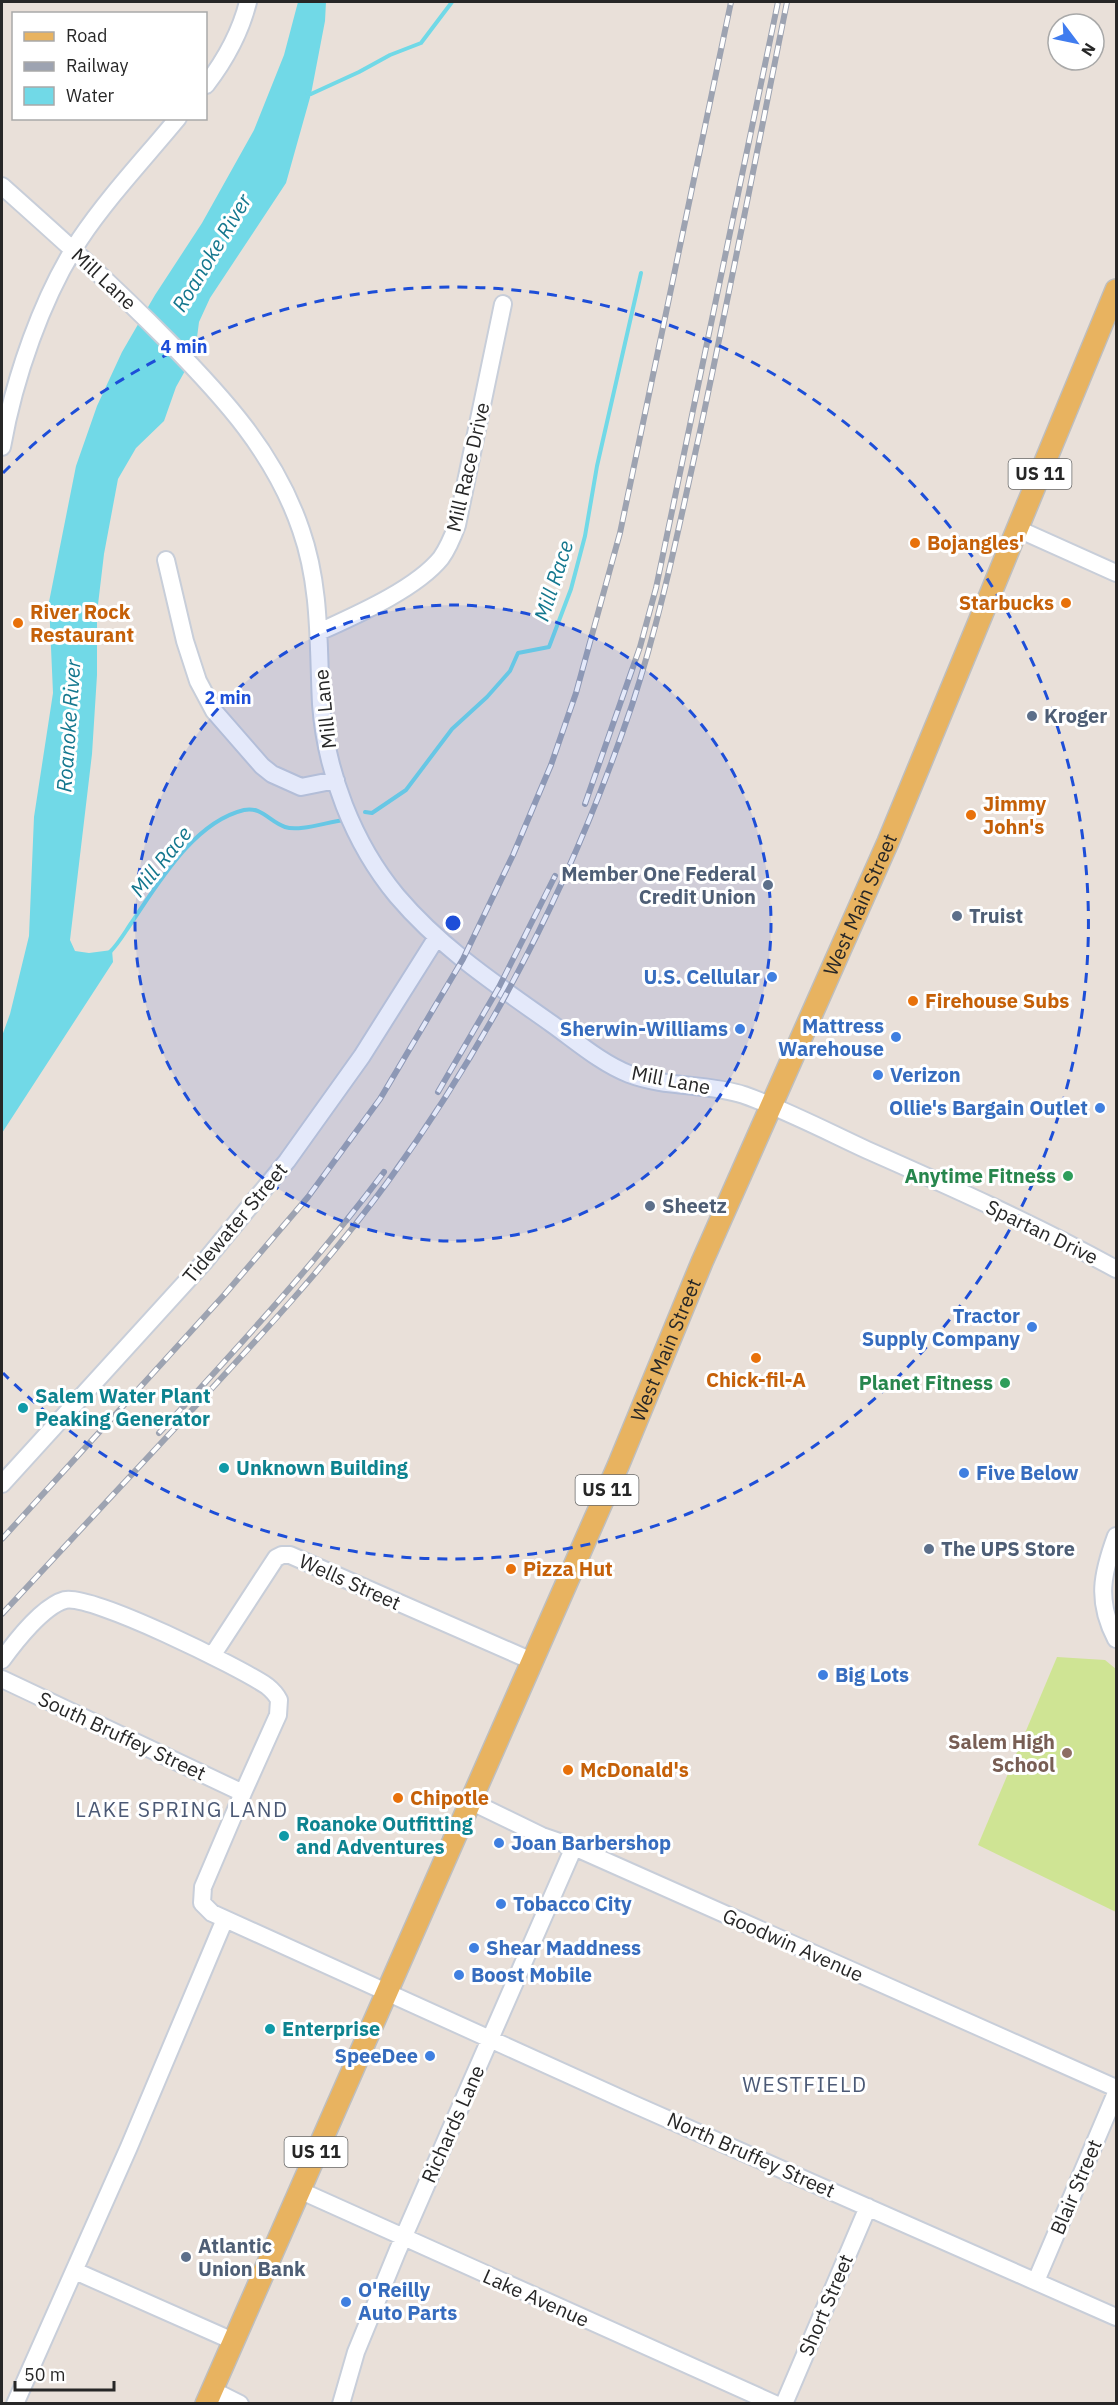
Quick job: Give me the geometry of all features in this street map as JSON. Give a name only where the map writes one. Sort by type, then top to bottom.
[{"type":"main road","name":"West Main Street","points":[[208,2397],[644,1405],[702,1262],[770,1106],[906,801],[1116,290]]},
{"type":"street","points":[[207,84],[237,38],[248,2]]},
{"type":"street","points":[[2,447],[16,388],[58,278],[73,250],[102,209],[176,120]]},
{"type":"street","name":"Mill Lane","points":[[2,186],[117,289],[195,368],[232,408],[272,465],[289,498],[311,563],[319,632],[321,707],[328,752],[336,780],[352,822],[380,873],[396,895],[437,937],[499,987],[613,1066],[646,1079],[725,1090],[770,1106]]},
{"type":"street","name":"Mill Race Drive","points":[[319,632],[363,611],[408,585],[422,576],[442,556],[457,525],[503,304]]},
{"type":"street","points":[[1018,529],[1116,573]]},
{"type":"street","points":[[166,560],[198,681],[214,711],[262,766],[272,774],[301,787],[336,780]]},
{"type":"street","name":"Tidewater Street","points":[[2,1484],[205,1261],[287,1161],[362,1056],[437,937]]},
{"type":"street","name":"Spartan Drive","points":[[770,1106],[1003,1212],[1116,1269]]},
{"type":"street","points":[[1116,1536],[1106,1564],[1103,1596],[1110,1626],[1116,1639]]},
{"type":"street","name":"Wells Street","points":[[212,1656],[276,1558],[290,1555],[532,1661]]},
{"type":"street","points":[[2,1659],[50,1608],[57,1603],[74,1599],[116,1613],[212,1656],[268,1687],[279,1700],[278,1715],[203,1887],[202,1904],[207,1910],[225,1919],[386,1992]]},
{"type":"street","name":"South Bruffey Street","points":[[2,1679],[243,1793]]},
{"type":"street","name":"Goodwin Avenue","points":[[470,1801],[542,1836],[574,1847],[1116,2088]]},
{"type":"street","name":"Richards Lane","points":[[341,2403],[356,2352],[403,2238],[574,1847]]},
{"type":"street","points":[[15,2403],[75,2271],[225,1919]]},
{"type":"street","name":"North Bruffey Street","points":[[386,1992],[1116,2317]]},
{"type":"street","name":"Blair Street","points":[[1036,2281],[1116,2093]]},
{"type":"street","name":"Lake Avenue","points":[[299,2190],[775,2403]]},
{"type":"street","name":"Short Street","points":[[784,2403],[868,2207]]},
{"type":"street","points":[[75,2271],[233,2341]]},
{"type":"street","points":[[208,2397],[240,2403]]},
{"type":"green space","name":"Salem High School","points":[[1057,1657],[1105,1660],[1116,1669],[1116,1912],[978,1845]]},
{"type":"water","name":"Roanoke River","points":[[298,2],[326,2],[325,21],[311,94],[286,183],[210,298],[199,322],[195,353],[176,387],[164,421],[136,448],[118,479],[104,554],[97,613],[97,675],[92,754],[70,940],[75,951],[89,953],[112,950],[113,962],[2,1133],[2,1036],[10,1014],[29,936],[34,817],[53,693],[49,602],[76,466],[97,406],[122,352],[155,295],[202,223],[254,130],[284,55]]},
{"type":"waterway","points":[[307,93],[311,94],[390,55],[421,43],[452,2]]},
{"type":"waterway","name":"Mill Race","points":[[365,812],[372,813],[406,790],[452,729],[487,697],[510,671],[518,653],[549,647],[571,589],[585,536],[597,466],[641,273]]},
{"type":"waterway","name":"Mill Race","points":[[110,952],[179,855],[209,827],[226,817],[250,809],[280,825],[291,828],[305,828],[344,820]]},
{"type":"railway","points":[[2,1539],[225,1294],[308,1197],[380,1099],[463,959],[513,855],[551,765],[576,693],[620,533],[731,2]]},
{"type":"railway","points":[[585,804],[640,647],[656,588],[778,2]]},
{"type":"railway","points":[[2,1614],[252,1345],[345,1237],[389,1180],[427,1125],[497,1011],[558,891],[610,768],[652,638],[699,436],[787,2]]},
{"type":"railway","points":[[438,1092],[499,987],[555,876]]},
{"type":"railway","points":[[159,1433],[303,1273],[384,1172]]},
{"type":"place","name":"Bojangles'","points":[[915,543]]},
{"type":"place","name":"Starbucks","points":[[1066,603]]},
{"type":"place","name":"River Rock Restaurant","points":[[18,623]]},
{"type":"place","name":"Kroger","points":[[1032,716]]},
{"type":"place","name":"Jimmy John's","points":[[971,815]]},
{"type":"place","name":"Member One Federal Credit Union","points":[[768,885]]},
{"type":"place","name":"Truist","points":[[957,916]]},
{"type":"place","name":"U.S. Cellular","points":[[772,977]]},
{"type":"place","name":"Firehouse Subs","points":[[913,1001]]},
{"type":"place","name":"Sherwin-Williams","points":[[740,1029]]},
{"type":"place","name":"Mattress Warehouse","points":[[896,1037]]},
{"type":"place","name":"Verizon","points":[[878,1075]]},
{"type":"place","name":"Ollie's Bargain Outlet","points":[[1100,1108]]},
{"type":"place","name":"Anytime Fitness","points":[[1068,1176]]},
{"type":"place","name":"Sheetz","points":[[650,1206]]},
{"type":"place","name":"Tractor Supply Company","points":[[1032,1327]]},
{"type":"place","name":"Chick-fil-A","points":[[756,1358]]},
{"type":"place","name":"Planet Fitness","points":[[1005,1383]]},
{"type":"place","name":"Salem Water Plant Peaking Generator","points":[[23,1408]]},
{"type":"place","name":"Unknown Building","points":[[224,1468]]},
{"type":"place","name":"Five Below","points":[[964,1473]]},
{"type":"place","name":"The UPS Store","points":[[929,1549]]},
{"type":"place","name":"Pizza Hut","points":[[511,1569]]},
{"type":"place","name":"Big Lots","points":[[823,1675]]},
{"type":"place","name":"Salem High School","points":[[1067,1753]]},
{"type":"place","name":"McDonald's","points":[[568,1770]]},
{"type":"place","name":"Chipotle","points":[[398,1798]]},
{"type":"place","name":"Roanoke Outfitting and Adventures","points":[[284,1836]]},
{"type":"place","name":"Joan Barbershop","points":[[499,1843]]},
{"type":"place","name":"Tobacco City","points":[[501,1904]]},
{"type":"place","name":"Shear Maddness","points":[[474,1948]]},
{"type":"place","name":"Boost Mobile","points":[[459,1975]]},
{"type":"place","name":"Enterprise","points":[[270,2029]]},
{"type":"place","name":"SpeeDee","points":[[430,2056]]},
{"type":"place","name":"Atlantic Union Bank","points":[[186,2257]]},
{"type":"place","name":"O'Reilly Auto Parts","points":[[346,2302]]},
{"type":"district","name":"LAKE SPRING LAND","points":[[182,1810]]},
{"type":"district","name":"WESTFIELD","points":[[805,2085]]}]
